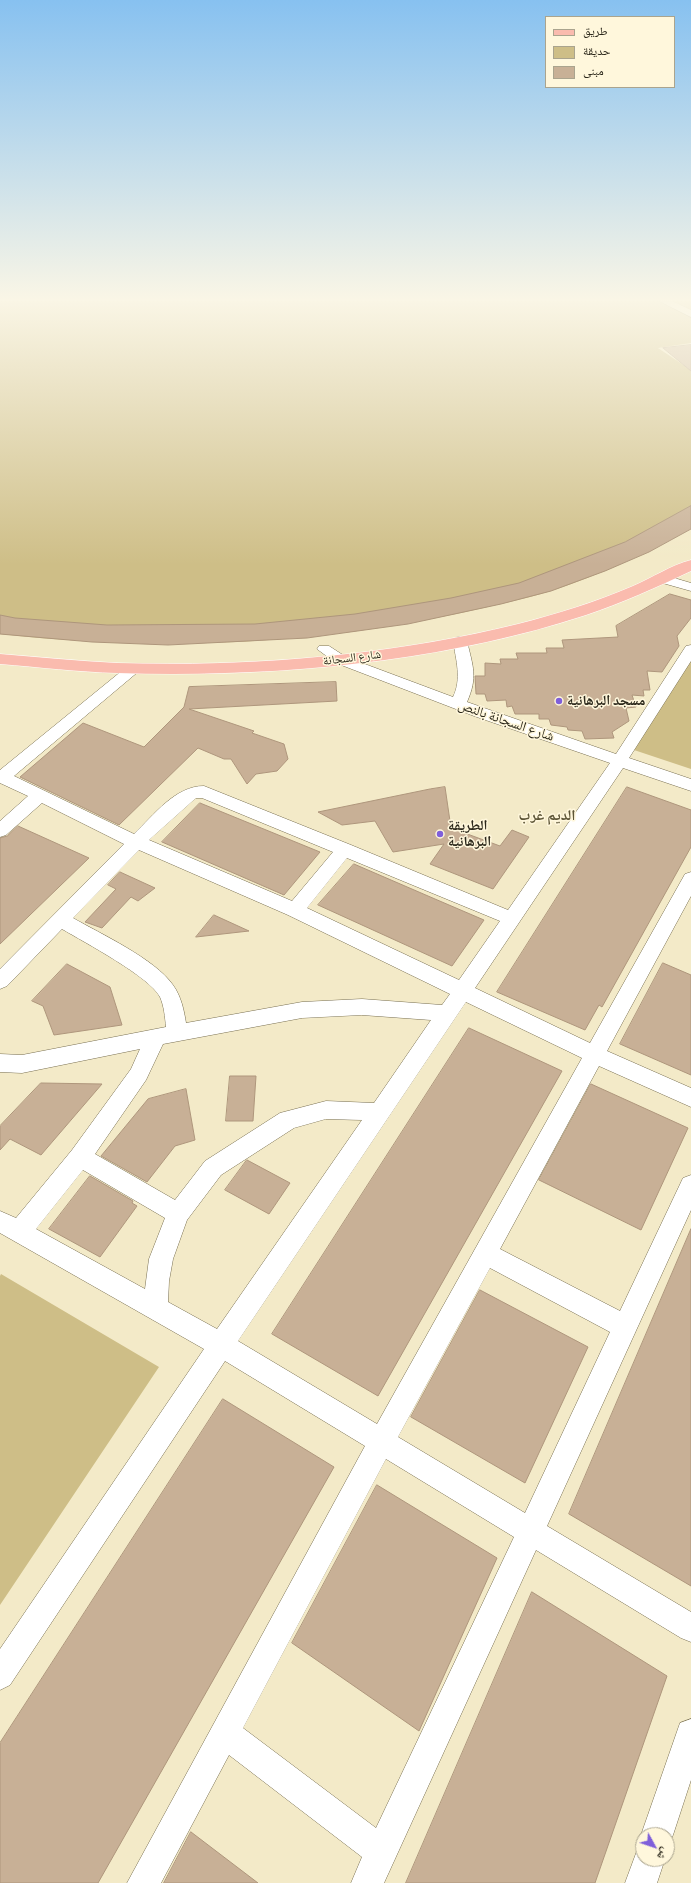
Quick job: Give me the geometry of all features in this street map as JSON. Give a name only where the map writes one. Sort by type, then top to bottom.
[{"type":"main road","name":"شارع السجانة","points":[[0,647],[86,655],[189,658],[324,649],[462,627],[545,609],[583,597],[691,553]]},
{"type":"main road","name":"شارع السجانة","points":[[0,659],[82,666],[134,668],[261,665],[341,660],[460,641],[536,624],[569,615],[664,579],[691,565]]},
{"type":"street","points":[[664,579],[691,587]]},
{"type":"street","points":[[458,704],[466,687],[466,671],[460,641]]},
{"type":"street","name":"شارع السجانة بالنص","points":[[324,649],[341,660],[458,704],[691,785]]},
{"type":"street","points":[[0,1675],[221,1345],[620,760],[691,649]]},
{"type":"street","points":[[134,668],[1,776],[39,796],[136,842],[295,910],[595,1055],[691,1098]]},
{"type":"street","points":[[0,981],[136,842],[185,796],[193,792],[204,792],[346,849],[512,919]]},
{"type":"street","points":[[0,831],[39,796]]},
{"type":"street","points":[[295,910],[346,849]]},
{"type":"street","points":[[143,1883],[382,1442],[595,1055],[684,907],[691,879]]},
{"type":"street","points":[[60,919],[137,966],[166,989],[171,999],[177,1032]]},
{"type":"street","points":[[0,1063],[22,1064],[177,1032],[274,1014],[362,1007],[447,1013]]},
{"type":"street","points":[[156,1037],[138,1074],[80,1157],[10,1227],[221,1345],[691,1628]]},
{"type":"street","points":[[156,1308],[157,1281],[161,1259],[178,1214],[213,1168],[288,1120],[326,1110],[380,1112]]},
{"type":"street","points":[[80,1157],[178,1214]]},
{"type":"street","points":[[368,1883],[691,1185]]},
{"type":"street","points":[[485,1254],[625,1327]]},
{"type":"street","points":[[225,1733],[382,1852]]},
{"type":"street","points":[[660,1827],[691,1734]]},
{"type":"street","points":[[641,1883],[646,1867]]},
{"type":"green space","points":[[0,389],[691,389],[691,529],[622,563],[551,591],[461,613],[404,624],[346,633],[289,639],[173,644],[116,643],[0,634]]},
{"type":"green space","points":[[691,658],[691,769],[634,750]]},
{"type":"green space","points":[[1,1274],[159,1367],[0,1605],[0,1276]]},
{"type":"building","points":[[691,506],[691,529],[649,552],[605,571],[551,591],[501,604],[408,624],[307,638],[168,645],[92,642],[0,634],[0,615],[15,618],[107,625],[255,624],[355,614],[451,598],[519,583],[625,542]]},
{"type":"building","name":"مسجد البرهانية","points":[[670,594],[691,600],[691,618],[677,636],[679,646],[662,672],[647,671],[650,690],[643,690],[644,696],[632,695],[636,707],[626,708],[629,721],[612,732],[614,738],[585,739],[582,731],[568,730],[567,727],[551,725],[549,719],[539,719],[539,714],[515,714],[512,706],[507,707],[506,700],[487,701],[485,694],[476,694],[475,676],[485,676],[485,663],[501,664],[500,659],[518,659],[516,653],[547,653],[546,648],[564,648],[562,640],[618,637],[616,626]]},
{"type":"building","points":[[336,682],[337,701],[189,709],[254,731],[252,733],[284,744],[288,759],[277,771],[256,774],[247,784],[231,759],[224,759],[198,748],[119,825],[20,777],[83,723],[144,747],[184,707],[189,687]]},
{"type":"building","points":[[445,787],[451,828],[500,846],[512,830],[529,837],[493,889],[430,864],[444,844],[393,852],[375,821],[342,825],[318,812],[430,789]]},
{"type":"building","points":[[627,787],[691,810],[691,847],[602,1007],[599,1005],[585,1030],[497,992]]},
{"type":"building","points":[[200,803],[320,852],[284,895],[162,842]]},
{"type":"building","points":[[18,826],[89,858],[0,944],[0,838],[7,836]]},
{"type":"building","points":[[354,864],[484,920],[452,966],[318,905]]},
{"type":"building","points":[[120,872],[155,888],[138,901],[131,897],[102,928],[85,922],[116,889],[108,885]]},
{"type":"building","points":[[214,915],[249,931],[196,937]]},
{"type":"building","points":[[663,963],[691,975],[691,1075],[620,1044]]},
{"type":"building","points":[[67,964],[110,987],[122,1025],[54,1035],[43,1006],[32,1001]]},
{"type":"building","points":[[469,1028],[562,1071],[378,1396],[272,1334]]},
{"type":"building","points":[[230,1076],[256,1076],[253,1121],[226,1121]]},
{"type":"building","points":[[41,1083],[102,1084],[41,1155],[10,1139],[0,1150],[0,1126]]},
{"type":"building","points":[[591,1084],[688,1128],[641,1230],[539,1180]]},
{"type":"building","points":[[186,1089],[195,1140],[175,1146],[147,1182],[101,1156],[148,1099]]},
{"type":"building","points":[[247,1160],[290,1183],[269,1214],[225,1190]]},
{"type":"building","points":[[90,1176],[133,1201],[132,1203],[137,1206],[100,1257],[49,1229]]},
{"type":"building","points":[[691,1229],[691,1586],[569,1514]]},
{"type":"building","points":[[480,1290],[588,1347],[525,1483],[411,1417]]},
{"type":"building","points":[[223,1399],[334,1467],[98,1883],[0,1883],[0,1743]]},
{"type":"building","points":[[377,1485],[497,1558],[419,1731],[292,1643]]},
{"type":"building","points":[[532,1592],[667,1676],[595,1883],[406,1883]]},
{"type":"building","points":[[191,1832],[258,1883],[164,1883]]},
{"type":"place","name":"مسجد البرهانية","points":[[559,701]]},
{"type":"place","name":"الطريقة البرهانية","points":[[440,834]]},
{"type":"district","name":"الديم غرب","points":[[547,816]]}]
